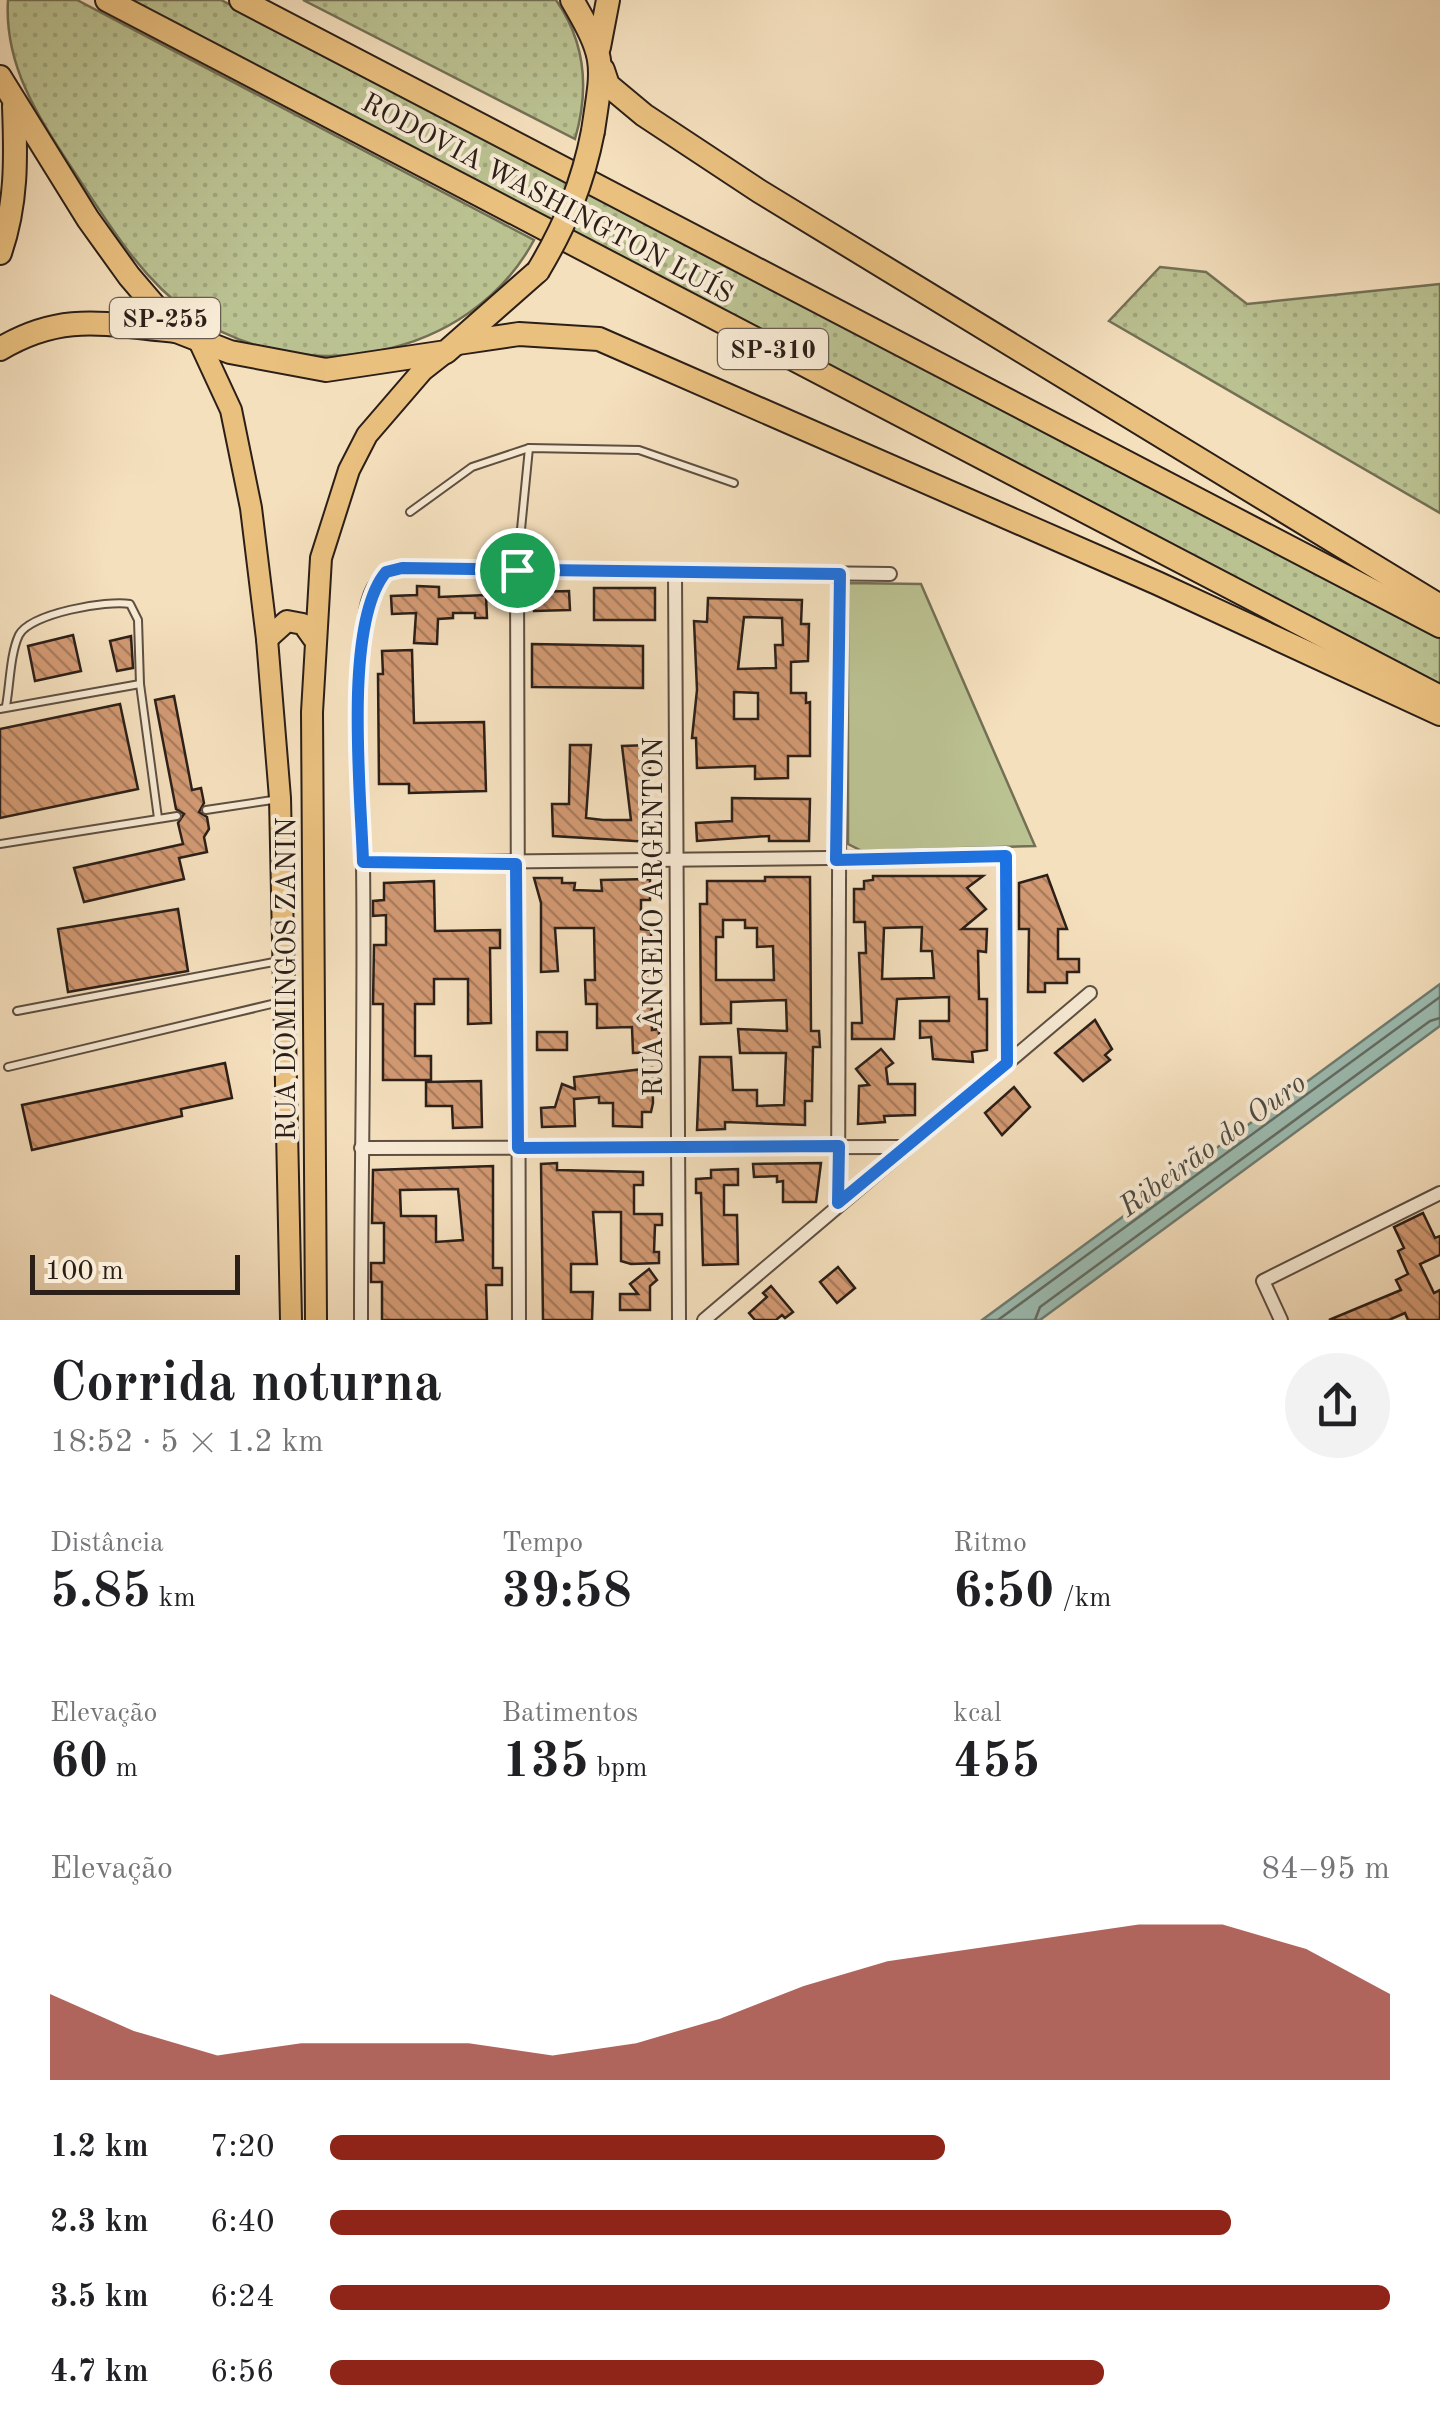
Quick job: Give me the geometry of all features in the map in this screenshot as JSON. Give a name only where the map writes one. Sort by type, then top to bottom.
[{"type":"highway","name":"RODOVIA WASHINGTON LUÍS","points":[[107,0],[1440,697]]},
{"type":"highway","name":"RODOVIA WASHINGTON LUÍS","points":[[240,0],[1440,626]]},
{"type":"highway","points":[[572,0],[601,58],[608,85],[644,115],[759,192],[1440,606]]},
{"type":"highway","points":[[452,347],[538,271],[571,210],[584,176],[593,131],[608,0]]},
{"type":"highway","name":"SP-255","points":[[0,76],[88,219],[176,331]]},
{"type":"highway","name":"SP-255","points":[[0,254],[10,225],[17,174],[14,103]]},
{"type":"highway","name":"SP-255","points":[[0,349],[45,327],[78,321],[176,331],[275,364],[326,370],[452,347]]},
{"type":"highway","points":[[452,347],[518,334],[599,339],[1158,583],[1440,714]]},
{"type":"main road","name":"RUA DOMINGOS ZANIN","points":[[199,340],[232,410],[251,508],[266,639],[280,798],[291,1320]]},
{"type":"main road","name":"RUA DOMINGOS ZANIN","points":[[316,1320],[314,638],[321,558],[349,470],[377,423],[452,347]]},
{"type":"main road","points":[[266,639],[287,621],[303,624],[314,638]]},
{"type":"street","points":[[517,570],[519,1320]]},
{"type":"street","points":[[360,1320],[363,862],[358,704],[366,608],[386,572],[890,574]]},
{"type":"street","name":"RUA ÂNGELO ARGENTON","points":[[675,573],[679,1320]]},
{"type":"street","points":[[838,1203],[836,860],[840,574]]},
{"type":"street","points":[[363,862],[676,863],[1006,856],[1007,1063]]},
{"type":"street","points":[[704,1320],[902,1147],[1090,993]]},
{"type":"street","points":[[361,1148],[902,1147]]},
{"type":"street","points":[[1280,1320],[1264,1280],[1439,1195]]},
{"type":"lane","points":[[410,512],[472,467],[529,448],[639,450],[734,483]]},
{"type":"lane","points":[[517,570],[529,448]]},
{"type":"lane","points":[[140,684],[3,707],[19,636],[32,622],[112,601],[130,604],[138,620],[140,684],[158,818]]},
{"type":"lane","points":[[206,810],[280,798]]},
{"type":"lane","points":[[0,844],[177,816]]},
{"type":"lane","points":[[16,1011],[285,960]]},
{"type":"lane","points":[[8,1067],[286,1000]]},
{"type":"green space","points":[[8,0],[77,0],[534,240],[505,281],[469,313],[426,336],[379,351],[330,356],[281,351],[234,337],[190,313],[154,282],[97,207],[25,88],[11,46]]},
{"type":"green space","points":[[128,0],[221,0],[1440,637],[1440,690]]},
{"type":"green space","points":[[303,0],[556,0],[574,33],[582,68],[582,103],[575,139]]},
{"type":"green space","points":[[1160,267],[1206,272],[1247,304],[1440,284],[1440,513],[1109,321]]},
{"type":"green space","points":[[848,583],[921,584],[1035,846],[862,851],[848,844]]},
{"type":"water","points":[[1440,984],[1440,1026],[1040,1320],[982,1320]]},
{"type":"building","points":[[417,586],[439,587],[439,597],[486,595],[487,618],[475,618],[475,613],[453,613],[453,618],[438,619],[437,644],[414,643],[416,613],[392,614],[391,596],[417,595]]},
{"type":"building","points":[[594,588],[655,588],[655,620],[594,620]]},
{"type":"building","points":[[569,591],[570,610],[534,611],[533,592]]},
{"type":"building","points":[[708,598],[802,600],[801,624],[809,624],[808,661],[791,662],[791,693],[806,693],[806,703],[810,702],[810,756],[788,756],[788,778],[755,779],[755,766],[697,768],[696,738],[692,738],[697,690],[694,621],[707,622]],"holes":[[[744,617],[782,618],[783,645],[775,645],[776,668],[738,669]],[[734,692],[758,693],[758,719],[734,719]]]},
{"type":"building","points":[[73,635],[81,671],[35,681],[28,646]]},
{"type":"building","points":[[131,636],[133,668],[117,671],[110,641]]},
{"type":"building","points":[[532,644],[643,646],[643,688],[532,687]]},
{"type":"building","points":[[412,650],[414,723],[484,722],[486,791],[409,793],[409,784],[379,784],[378,674],[383,674],[382,651]]},
{"type":"building","points":[[174,696],[192,790],[201,788],[204,803],[199,812],[207,817],[207,852],[179,858],[184,879],[84,902],[74,868],[183,844],[178,823],[184,814],[176,809],[155,700]]},
{"type":"building","points":[[120,704],[138,789],[0,818],[0,729]]},
{"type":"building","points":[[570,745],[591,745],[586,818],[631,820],[622,746],[650,745],[650,842],[553,836],[552,804],[569,804]]},
{"type":"building","points":[[732,798],[810,799],[809,841],[769,841],[769,836],[697,841],[696,823],[732,821]]},
{"type":"building","points":[[1047,875],[1067,929],[1058,929],[1058,959],[1079,959],[1079,972],[1067,972],[1067,983],[1045,983],[1045,992],[1028,992],[1029,929],[1019,929],[1019,883]]},
{"type":"building","points":[[873,876],[983,876],[967,888],[986,909],[962,929],[987,929],[986,952],[978,951],[979,999],[987,999],[987,1050],[972,1052],[973,1062],[933,1059],[931,1037],[920,1038],[920,1021],[949,1021],[949,997],[897,999],[894,1039],[852,1039],[852,1023],[862,1023],[859,953],[866,953],[865,922],[854,922],[854,889],[864,889],[864,881],[873,880]],"holes":[[[922,927],[921,951],[932,951],[934,978],[882,979],[884,928]]]},
{"type":"building","points":[[765,877],[810,877],[811,1031],[819,1031],[820,1047],[813,1047],[812,1101],[805,1101],[805,1125],[725,1122],[725,1129],[697,1130],[700,1057],[731,1057],[733,1090],[757,1090],[757,1106],[784,1105],[786,1053],[740,1053],[738,1029],[787,1031],[786,1000],[731,1002],[731,1023],[701,1024],[700,904],[707,904],[707,881],[765,881]],"holes":[[[723,920],[745,920],[745,928],[757,928],[757,947],[773,946],[774,980],[716,980],[716,937],[723,937]]]},
{"type":"building","points":[[534,878],[562,878],[562,883],[575,883],[574,890],[602,891],[601,880],[650,879],[650,900],[641,900],[641,929],[651,930],[652,1030],[659,1029],[659,1052],[633,1053],[632,1027],[597,1028],[597,1004],[586,1004],[585,980],[595,980],[594,928],[555,928],[558,971],[541,972],[541,903]]},
{"type":"building","points":[[434,881],[435,931],[500,930],[500,948],[490,948],[491,1023],[468,1024],[468,979],[434,979],[434,1004],[415,1004],[415,1056],[431,1056],[431,1080],[383,1080],[383,1004],[373,1004],[374,945],[386,945],[386,915],[373,916],[373,901],[384,900],[384,883]]},
{"type":"building","points":[[178,909],[188,971],[68,992],[58,929]]},
{"type":"building","points":[[1095,1020],[1112,1049],[1105,1055],[1110,1060],[1083,1081],[1055,1053]]},
{"type":"building","points":[[537,1032],[567,1032],[567,1050],[537,1050]]},
{"type":"building","points":[[881,1049],[893,1063],[886,1068],[888,1084],[915,1084],[915,1115],[884,1116],[885,1122],[858,1124],[859,1086],[869,1085],[856,1069]]},
{"type":"building","points":[[225,1063],[232,1098],[181,1109],[182,1116],[32,1150],[22,1105]]},
{"type":"building","points":[[652,1068],[653,1103],[651,1112],[642,1112],[642,1127],[613,1126],[613,1103],[599,1103],[599,1097],[574,1099],[575,1126],[542,1127],[541,1108],[555,1107],[562,1084],[575,1089],[574,1077]]},
{"type":"building","points":[[481,1081],[482,1127],[453,1128],[452,1106],[426,1106],[426,1082]]},
{"type":"building","points":[[1014,1087],[1030,1107],[1002,1135],[985,1113]]},
{"type":"building","points":[[557,1163],[557,1170],[643,1172],[643,1185],[634,1185],[634,1214],[662,1214],[662,1225],[655,1225],[654,1252],[659,1252],[659,1263],[631,1264],[621,1261],[621,1212],[593,1212],[597,1264],[571,1264],[571,1292],[593,1292],[592,1320],[543,1320],[541,1164]]},
{"type":"building","points":[[821,1163],[816,1202],[783,1202],[783,1181],[777,1182],[777,1176],[754,1177],[753,1164]]},
{"type":"building","points":[[493,1166],[493,1268],[502,1268],[502,1285],[486,1285],[487,1320],[382,1320],[382,1282],[371,1282],[371,1263],[384,1263],[384,1223],[372,1223],[373,1170]],"holes":[[[458,1189],[463,1240],[436,1242],[436,1216],[401,1216],[400,1190]]]},
{"type":"building","points":[[738,1169],[738,1185],[724,1185],[724,1215],[737,1215],[738,1264],[703,1265],[701,1193],[696,1193],[696,1179],[711,1178],[711,1170]]},
{"type":"building","points":[[1423,1213],[1435,1238],[1440,1236],[1440,1255],[1420,1264],[1434,1293],[1440,1290],[1440,1320],[1408,1320],[1405,1313],[1389,1320],[1329,1320],[1401,1290],[1396,1280],[1408,1274],[1398,1251],[1404,1248],[1394,1227]]},
{"type":"building","points":[[838,1267],[855,1288],[837,1303],[820,1282]]},
{"type":"building","points":[[649,1269],[657,1280],[650,1286],[650,1310],[620,1310],[620,1294],[638,1294],[630,1284]]},
{"type":"building","points":[[771,1286],[793,1312],[776,1320],[755,1320],[749,1313],[767,1297],[763,1293]]},
{"type":"route","points":[[402,568],[517,570],[840,574],[836,860],[1006,856],[1007,1063],[838,1203],[839,1146],[518,1148],[516,864],[363,862],[358,704],[366,608],[375,584],[386,572],[402,568]]},
{"type":"water label","name":"Ribeirão do Ouro","points":[[1212,1144]]}]
